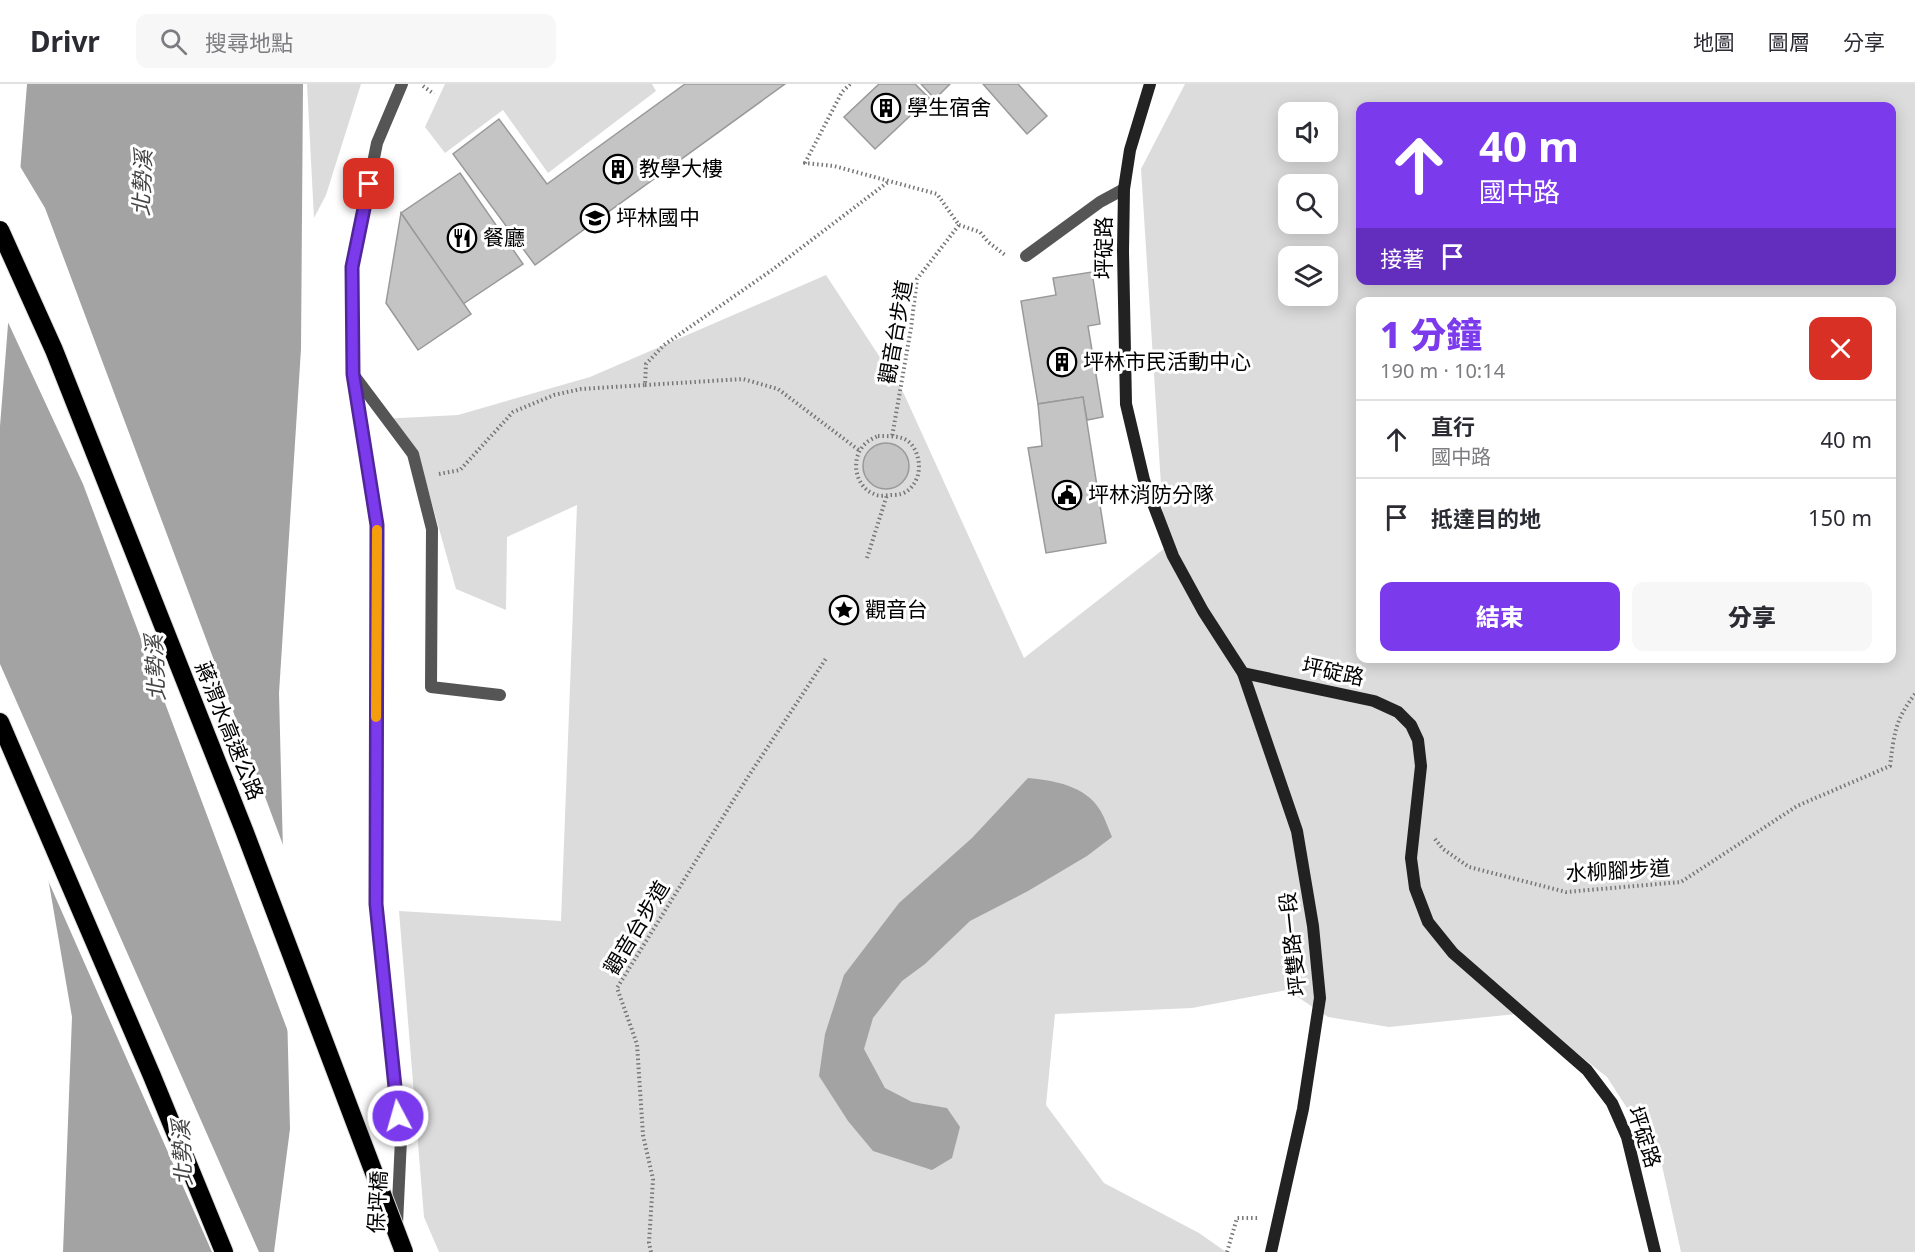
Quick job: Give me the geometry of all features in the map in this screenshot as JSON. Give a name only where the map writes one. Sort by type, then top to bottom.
[{"type":"highway","name":"蔣渭水高速公路","points":[[0,230],[54,350],[244,830],[404,1252]]},
{"type":"highway","points":[[0,722],[152,1076],[224,1252]]},
{"type":"main road","name":"坪碇路","points":[[1150,84],[1130,150],[1124,189],[1126,404],[1144,480],[1173,556],[1203,611],[1243,673],[1374,701],[1398,712],[1411,725],[1418,740],[1422,766],[1411,858],[1415,888],[1428,922],[1453,953],[1587,1070],[1612,1103],[1627,1137],[1655,1252]]},
{"type":"main road","name":"坪雙路一段","points":[[1243,673],[1298,831],[1313,926],[1320,998],[1303,1108],[1271,1252]]},
{"type":"street","name":"保坪橋","points":[[395,1252],[400,1139],[376,904],[377,525],[353,374],[352,267],[377,144],[402,84]]},
{"type":"street","points":[[1026,256],[1091,208],[1124,189]]},
{"type":"street","points":[[353,374],[413,454],[432,529],[431,687],[500,695]]},
{"type":"path","points":[[420,84],[434,94]]},
{"type":"path","points":[[850,84],[842,92],[805,163],[834,166],[937,194],[959,225],[980,232],[1005,256]]},
{"type":"path","points":[[645,385],[646,364],[664,345],[772,270],[888,182]]},
{"type":"path","name":"觀音台步道","points":[[892,437],[917,279],[959,225]]},
{"type":"path","points":[[419,477],[460,470],[513,412],[554,395],[581,389],[743,379],[778,389],[860,451]]},
{"type":"path","points":[[878,436],[892,437],[901,437],[912,445],[920,468],[917,479],[902,495],[876,496],[860,482],[856,472],[856,460],[866,443],[878,436]]},
{"type":"path","points":[[867,558],[887,495]]},
{"type":"path","name":"觀音台步道","points":[[651,1252],[648,1243],[653,1179],[643,1135],[637,1044],[617,988],[746,780],[827,657]]},
{"type":"path","name":"水柳腳步道","points":[[1433,836],[1443,849],[1469,867],[1566,892],[1681,882],[1797,806],[1890,766],[1894,730],[1903,709],[1915,694]]},
{"type":"path","points":[[1227,1252],[1237,1218],[1280,1218]]},
{"type":"shaded area","points":[[307,84],[361,84],[326,195],[314,218]]},
{"type":"shaded area","points":[[445,84],[652,84],[656,91],[548,173],[503,110],[445,153],[425,127]]},
{"type":"shaded area","points":[[1185,84],[1915,84],[1915,1252],[1681,1252],[1661,1161],[1607,1077],[1526,1013],[1389,1027],[1328,1017],[1287,990],[1192,1008],[1055,1014],[1046,1105],[1104,1183],[1199,1233],[1226,1252],[439,1252],[424,1217],[399,911],[561,921],[577,505],[507,537],[506,610],[456,589],[427,486],[381,419],[458,415],[590,377],[826,275],[904,394],[1024,658],[1165,548],[1141,169]]},
{"type":"water","name":"北勢溪","points":[[27,84],[303,84],[301,349],[279,693],[290,1129],[274,1252],[63,1252],[72,1017],[36,808],[0,677],[0,426]]},
{"type":"water","points":[[1028,778],[1048,780],[1086,795],[1100,810],[1112,837],[1087,856],[1028,891],[970,921],[925,964],[902,981],[873,1018],[864,1049],[885,1088],[912,1102],[947,1108],[960,1127],[952,1158],[932,1170],[873,1151],[848,1121],[819,1076],[825,1034],[844,975],[899,903],[972,838]]},
{"type":"pier","points":[[18,163],[45,208],[286,853],[290,1037],[83,484],[6,318]]},
{"type":"pier","points":[[0,664],[259,1252],[212,1252],[43,869],[33,808],[0,688]]},
{"type":"building","name":"教學大樓","points":[[685,84],[785,84],[535,265],[453,154],[499,119],[547,184]]},
{"type":"building","name":"學生宿舍","points":[[879,84],[915,84],[929,98],[875,149],[844,117]]},
{"type":"building","points":[[921,84],[950,84],[935,99]]},
{"type":"building","points":[[983,84],[1018,84],[1047,116],[1027,134]]},
{"type":"building","name":"餐廳","points":[[460,173],[523,264],[463,304],[401,213]]},
{"type":"building","points":[[401,213],[471,314],[418,350],[386,303]]},
{"type":"building","name":"坪林市民活動中心","points":[[1092,272],[1100,324],[1088,326],[1103,417],[1087,420],[1083,397],[1038,404],[1021,301],[1056,295],[1053,278]]},
{"type":"building","name":"坪林消防分隊","points":[[1083,397],[1106,543],[1046,553],[1028,448],[1042,446],[1038,404]]},
{"type":"building","points":[[886,443],[895,444],[902,450],[908,457],[908,475],[902,482],[895,488],[886,489],[877,488],[870,482],[864,475],[863,466],[864,457],[870,450],[877,444]]},
{"type":"slow traffic","points":[[376,717],[377,530]]},
{"type":"place","name":"學生宿舍","points":[[886,108]]},
{"type":"place","name":"教學大樓","points":[[618,169]]},
{"type":"place","name":"坪林國中","points":[[595,218]]},
{"type":"place","name":"餐廳","points":[[462,238]]},
{"type":"place","name":"坪林市民活動中心","points":[[1062,362]]},
{"type":"place","name":"坪林消防分隊","points":[[1067,495]]},
{"type":"place","name":"觀音台","points":[[844,610]]},
{"type":"route","points":[[369,184],[352,267],[353,374],[377,525],[376,904],[398,1116]]}]
